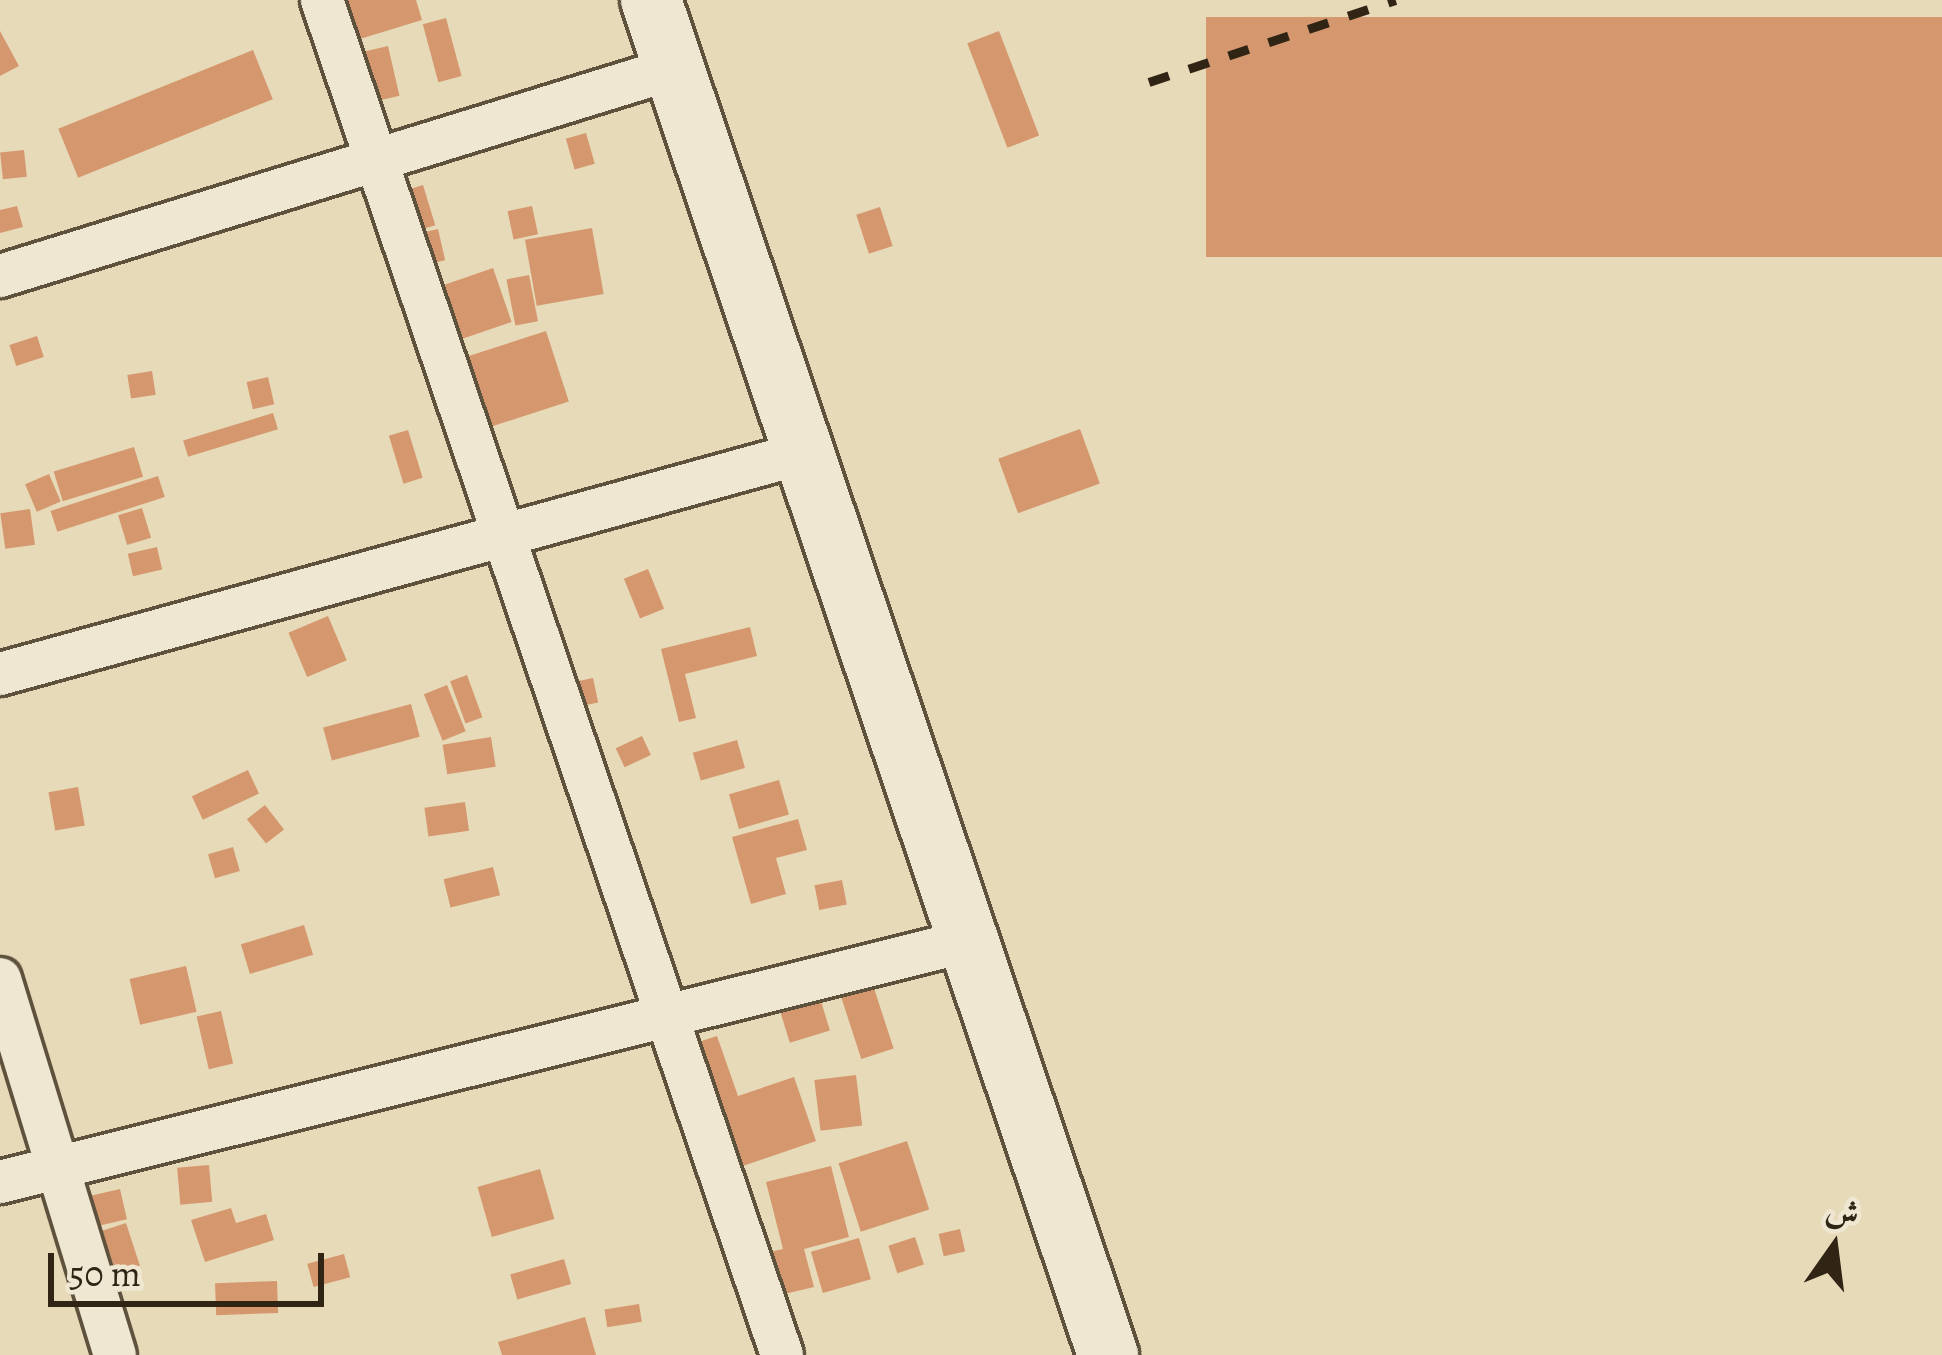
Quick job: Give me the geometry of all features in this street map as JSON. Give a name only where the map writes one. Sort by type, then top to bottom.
[{"type":"street","points":[[322,0],[782,1355]]},
{"type":"street","points":[[651,0],[799,454],[972,940],[1108,1355]]},
{"type":"street","points":[[0,276],[675,68]]},
{"type":"street","points":[[0,674],[799,454]]},
{"type":"street","points":[[0,1182],[972,940]]},
{"type":"street","points":[[0,980],[115,1355]]},
{"type":"building","points":[[337,0],[416,0],[422,20],[350,42]]},
{"type":"building","points":[[1206,17],[1942,17],[1942,257],[1206,257]]},
{"type":"building","points":[[446,18],[462,76],[438,82],[423,24]]},
{"type":"building","points":[[0,31],[19,66],[0,76]]},
{"type":"building","points":[[999,31],[1039,136],[1007,148],[967,43]]},
{"type":"building","points":[[388,46],[399,96],[360,105],[348,55]]},
{"type":"building","points":[[253,50],[273,99],[78,178],[58,129]]},
{"type":"building","points":[[586,133],[595,164],[575,170],[566,139]]},
{"type":"building","points":[[24,150],[27,177],[3,179],[0,153]]},
{"type":"building","points":[[423,185],[435,225],[408,234],[395,193]]},
{"type":"building","points":[[17,206],[23,227],[0,233],[0,210]]},
{"type":"building","points":[[532,206],[538,234],[514,240],[508,211]]},
{"type":"building","points":[[880,207],[893,246],[869,254],[856,215]]},
{"type":"building","points":[[592,228],[604,294],[537,306],[525,240]]},
{"type":"building","points":[[438,229],[445,260],[418,266],[411,235]]},
{"type":"building","points":[[493,268],[512,322],[453,342],[434,288]]},
{"type":"building","points":[[529,275],[538,321],[515,326],[506,279]]},
{"type":"building","points":[[546,331],[569,401],[482,429],[459,359]]},
{"type":"building","points":[[37,336],[44,357],[16,366],[9,345]]},
{"type":"building","points":[[152,371],[156,395],[131,399],[127,375]]},
{"type":"building","points":[[268,377],[274,404],[253,409],[247,382]]},
{"type":"building","points":[[273,413],[278,429],[188,457],[183,440]]},
{"type":"building","points":[[1080,429],[1100,484],[1018,513],[998,459]]},
{"type":"building","points":[[408,430],[423,478],[403,484],[389,436]]},
{"type":"building","points":[[134,447],[143,477],[63,501],[54,472]]},
{"type":"building","points":[[49,474],[61,502],[37,512],[25,484]]},
{"type":"building","points":[[158,476],[165,497],[57,532],[51,511]]},
{"type":"building","points":[[142,508],[151,538],[127,545],[118,515]]},
{"type":"building","points":[[30,509],[35,545],[5,549],[0,513]]},
{"type":"building","points":[[157,547],[162,569],[133,576],[128,554]]},
{"type":"building","points":[[648,569],[664,609],[640,619],[624,579]]},
{"type":"building","points":[[328,616],[347,660],[307,677],[288,633]]},
{"type":"building","points":[[750,627],[757,656],[685,674],[696,718],[679,722],[661,649]]},
{"type":"building","points":[[467,675],[482,717],[465,723],[450,681]]},
{"type":"building","points":[[593,678],[598,702],[571,708],[566,684]]},
{"type":"building","points":[[447,685],[466,731],[443,741],[424,694]]},
{"type":"building","points":[[411,704],[420,737],[332,760],[323,728]]},
{"type":"building","points":[[642,736],[651,755],[625,767],[616,748]]},
{"type":"building","points":[[491,737],[496,767],[447,774],[443,745]]},
{"type":"building","points":[[737,740],[745,768],[701,781],[693,753]]},
{"type":"building","points":[[248,770],[259,794],[203,820],[192,796]]},
{"type":"building","points":[[779,780],[789,815],[739,829],[729,794]]},
{"type":"building","points":[[78,787],[85,825],[55,831],[48,792]]},
{"type":"building","points":[[465,802],[469,831],[428,836],[424,808]]},
{"type":"building","points":[[265,805],[284,829],[266,844],[247,819]]},
{"type":"building","points":[[798,819],[807,850],[776,858],[786,894],[751,904],[732,837]]},
{"type":"building","points":[[233,847],[240,871],[215,878],[208,854]]},
{"type":"building","points":[[493,867],[500,895],[451,907],[444,879]]},
{"type":"building","points":[[842,880],[847,905],[819,910],[815,885]]},
{"type":"building","points":[[304,925],[313,955],[250,974],[241,944]]},
{"type":"building","points":[[186,966],[197,1012],[140,1025],[129,979]]},
{"type":"building","points":[[872,982],[894,1049],[861,1059],[840,993]]},
{"type":"building","points":[[820,998],[830,1031],[790,1043],[780,1010]]},
{"type":"building","points":[[221,1011],[233,1064],[209,1069],[197,1017]]},
{"type":"building","points":[[717,1036],[738,1096],[794,1077],[816,1141],[734,1169],[692,1044]]},
{"type":"building","points":[[856,1075],[862,1126],[821,1131],[814,1080]]},
{"type":"building","points":[[907,1141],[929,1209],[861,1232],[839,1163]]},
{"type":"building","points":[[209,1165],[212,1202],[180,1205],[177,1168]]},
{"type":"building","points":[[831,1166],[849,1237],[804,1249],[814,1287],[772,1297],[761,1254],[783,1249],[766,1182]]},
{"type":"building","points":[[540,1169],[554,1219],[492,1237],[478,1187]]},
{"type":"building","points":[[120,1189],[127,1219],[99,1226],[92,1196]]},
{"type":"building","points":[[231,1208],[236,1223],[266,1214],[274,1240],[205,1262],[191,1220]]},
{"type":"building","points":[[126,1223],[140,1266],[116,1274],[102,1231]]},
{"type":"building","points":[[960,1229],[965,1251],[944,1256],[939,1234]]},
{"type":"building","points":[[915,1237],[924,1265],[897,1273],[888,1246]]},
{"type":"building","points":[[859,1238],[871,1279],[823,1293],[811,1252]]},
{"type":"building","points":[[344,1254],[350,1277],[314,1287],[307,1264]]},
{"type":"building","points":[[564,1259],[571,1284],[517,1299],[510,1274]]},
{"type":"building","points":[[277,1281],[278,1313],[216,1315],[215,1283]]},
{"type":"building","points":[[639,1304],[642,1322],[607,1327],[604,1309]]},
{"type":"building","points":[[585,1317],[596,1355],[502,1355],[498,1342]]},
{"type":"railway","points":[[1149,82],[1396,0]]}]
